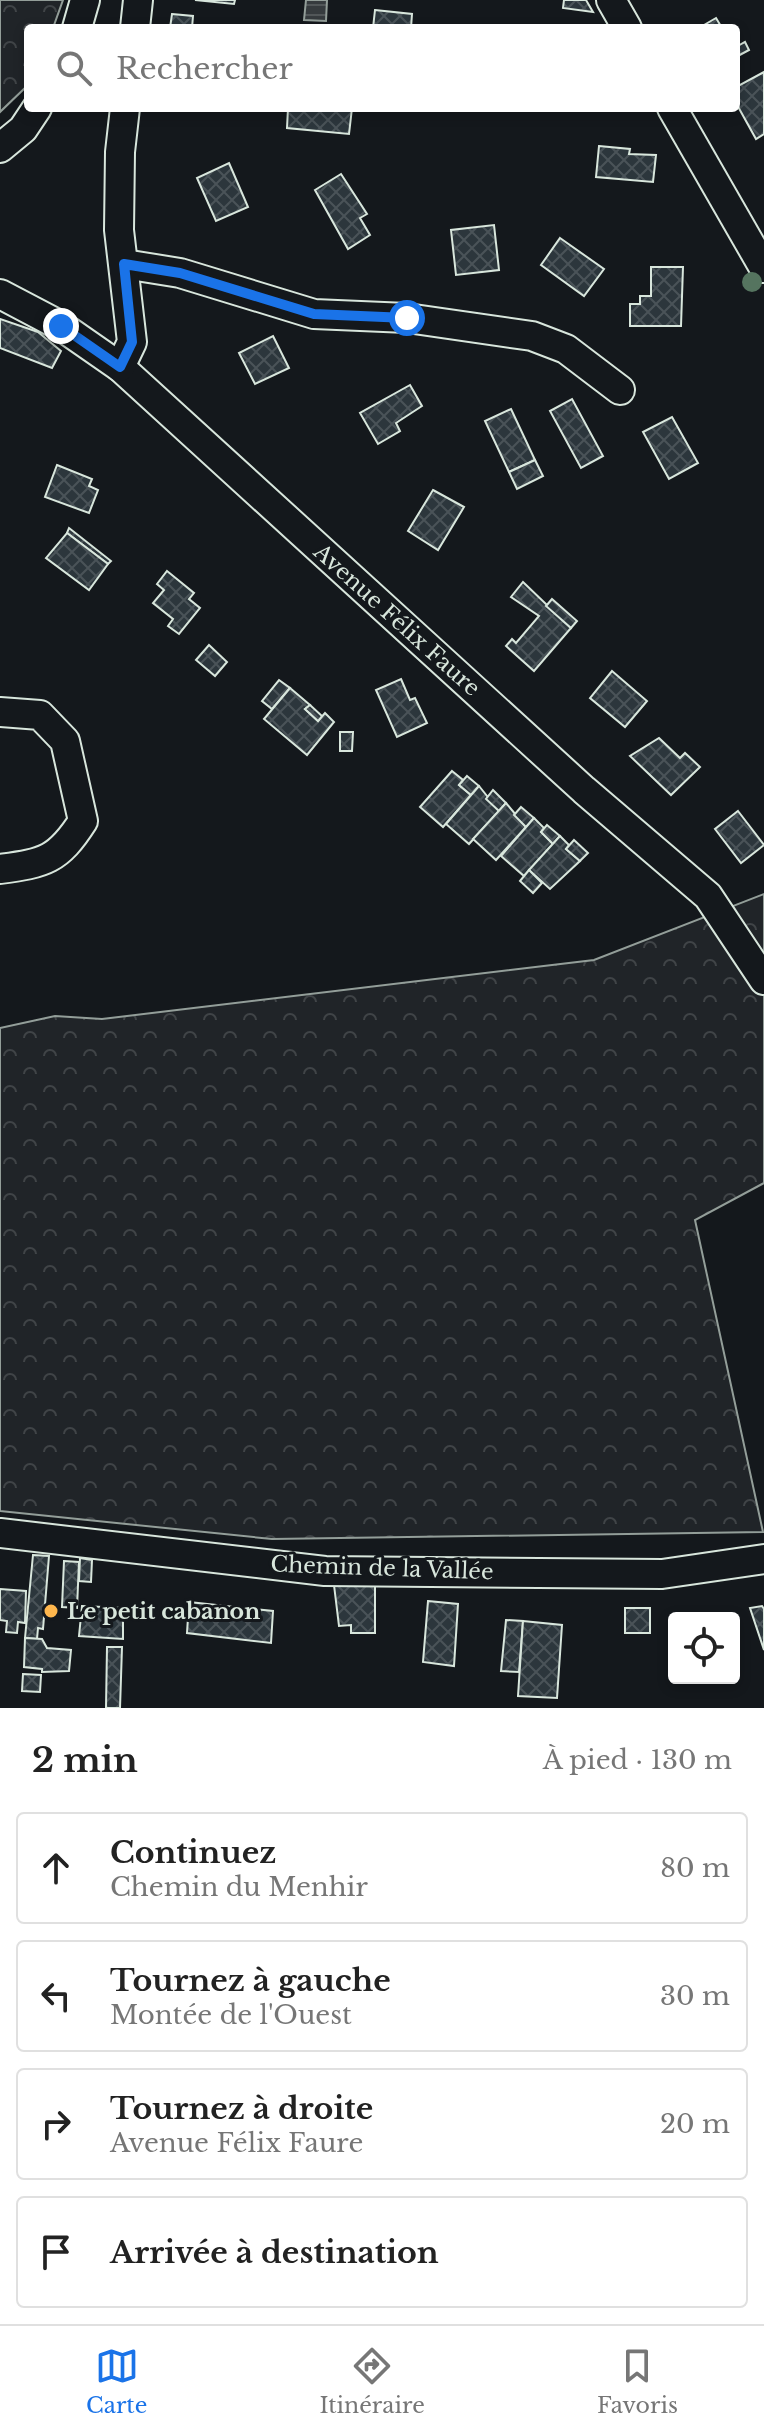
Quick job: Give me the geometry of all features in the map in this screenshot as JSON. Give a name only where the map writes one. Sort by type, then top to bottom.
[{"type":"street","points":[[78,24],[85,0]]},
{"type":"street","points":[[135,24],[138,0]]},
{"type":"street","points":[[611,0],[625,24]]},
{"type":"street","points":[[0,148],[23,129],[34,112]]},
{"type":"street","points":[[120,367],[132,342],[119,230],[120,152],[125,112]]},
{"type":"street","points":[[674,112],[764,268]]},
{"type":"street","points":[[124,264],[180,273],[314,314],[407,318],[532,336],[566,349],[620,390]]},
{"type":"street","name":"Avenue Félix Faure","points":[[0,294],[61,326],[120,367],[584,790],[708,896],[764,980]]},
{"type":"street","points":[[0,712],[40,715],[65,741],[83,821],[65,850],[35,864],[0,869]]},
{"type":"street","name":"Chemin de la Vallée","points":[[0,1533],[325,1571],[662,1574],[764,1559]]},
{"type":"green space","points":[[0,0],[63,0],[54,24],[24,24],[24,89],[0,112]]},
{"type":"green space","points":[[764,894],[764,1183],[695,1220],[763,1532],[272,1539],[0,1511],[0,1028],[55,1016],[102,1019],[594,960]]},
{"type":"shaded area","points":[[306,0],[327,0],[326,21],[304,20]]},
{"type":"building","points":[[195,0],[235,0],[234,4]]},
{"type":"building","points":[[564,0],[586,0],[593,12],[563,8]]},
{"type":"building","points":[[375,10],[412,14],[411,24],[373,24]]},
{"type":"building","points":[[172,14],[193,16],[192,24],[171,24]]},
{"type":"building","points":[[716,18],[720,24],[706,24]]},
{"type":"building","points":[[745,42],[749,50],[740,55],[740,45]]},
{"type":"building","points":[[764,72],[764,134],[756,139],[740,110],[740,85]]},
{"type":"building","points":[[288,112],[352,112],[349,134],[287,128]]},
{"type":"building","points":[[599,146],[630,149],[629,154],[656,155],[653,182],[596,177]]},
{"type":"building","points":[[229,163],[248,207],[216,221],[197,178]]},
{"type":"building","points":[[341,174],[367,214],[360,218],[370,235],[348,249],[315,190]]},
{"type":"building","points":[[494,225],[499,270],[456,275],[451,230]]},
{"type":"building","points":[[560,238],[604,269],[584,296],[541,265]]},
{"type":"building","points":[[651,267],[683,267],[681,326],[630,326],[630,304],[640,304],[640,296],[651,296]]},
{"type":"building","points":[[0,319],[38,332],[61,351],[52,368],[0,348]]},
{"type":"building","points":[[273,336],[289,368],[255,384],[239,353]]},
{"type":"building","points":[[410,385],[422,406],[396,423],[400,431],[378,444],[360,413]]},
{"type":"building","points":[[572,399],[603,456],[581,468],[550,411]]},
{"type":"building","points":[[511,409],[535,460],[509,472],[485,421]]},
{"type":"building","points":[[672,417],[698,463],[669,479],[643,432]]},
{"type":"building","points":[[535,460],[543,476],[517,489],[509,472]]},
{"type":"building","points":[[57,465],[92,479],[89,486],[98,490],[89,513],[45,497]]},
{"type":"building","points":[[433,490],[464,507],[438,550],[408,531]]},
{"type":"building","points":[[69,528],[111,561],[108,564],[67,533]]},
{"type":"building","points":[[67,533],[108,564],[89,590],[46,558]]},
{"type":"building","points":[[167,571],[194,593],[189,599],[200,608],[179,634],[168,626],[173,619],[153,603],[164,590],[157,584]]},
{"type":"building","points":[[523,582],[571,628],[534,671],[506,646],[512,639],[516,643],[539,616],[511,597]]},
{"type":"building","points":[[552,599],[577,621],[571,628],[546,606]]},
{"type":"building","points":[[209,645],[227,662],[215,676],[196,660]]},
{"type":"building","points":[[612,671],[647,701],[625,727],[590,698]]},
{"type":"building","points":[[401,679],[410,700],[415,698],[427,723],[397,737],[376,690]]},
{"type":"building","points":[[279,680],[290,688],[272,709],[262,701]]},
{"type":"building","points":[[290,688],[310,705],[305,709],[318,721],[325,713],[334,722],[307,755],[264,719]]},
{"type":"building","points":[[310,705],[322,716],[318,721],[305,709]]},
{"type":"building","points":[[340,732],[353,732],[352,751],[340,751]]},
{"type":"building","points":[[659,738],[680,758],[685,753],[700,767],[671,795],[630,756]]},
{"type":"building","points":[[452,771],[463,780],[459,785],[471,795],[443,827],[420,807]]},
{"type":"building","points":[[467,776],[479,786],[471,795],[459,785]]},
{"type":"building","points":[[479,786],[499,811],[469,844],[446,824]]},
{"type":"building","points":[[493,790],[506,803],[499,811],[486,799]]},
{"type":"building","points":[[506,803],[526,827],[496,860],[473,839]]},
{"type":"building","points":[[521,807],[534,818],[526,827],[514,815]]},
{"type":"building","points":[[738,811],[764,845],[741,863],[715,829]]},
{"type":"building","points":[[534,818],[544,828],[541,832],[553,844],[524,876],[501,856]]},
{"type":"building","points":[[547,825],[560,836],[553,844],[541,832]]},
{"type":"building","points":[[560,836],[569,845],[566,849],[580,861],[550,889],[529,870]]},
{"type":"building","points":[[574,840],[588,853],[580,861],[566,849]]},
{"type":"building","points":[[529,870],[542,883],[533,893],[520,881]]},
{"type":"building","points":[[33,1555],[49,1556],[43,1629],[38,1628],[37,1639],[25,1638]]},
{"type":"building","points":[[80,1558],[92,1560],[91,1582],[79,1581]]},
{"type":"building","points":[[64,1561],[79,1562],[77,1608],[62,1607]]},
{"type":"building","points":[[334,1585],[375,1586],[375,1633],[351,1633],[351,1625],[339,1626]]},
{"type":"building","points":[[0,1589],[26,1591],[25,1623],[18,1622],[17,1633],[6,1632],[7,1621],[0,1620]]},
{"type":"building","points":[[428,1601],[458,1604],[454,1666],[423,1662]]},
{"type":"building","points":[[189,1602],[273,1611],[271,1643],[187,1633]]},
{"type":"building","points":[[82,1606],[123,1608],[123,1639],[79,1636]]},
{"type":"building","points":[[762,1606],[764,1609],[764,1650],[750,1608]]},
{"type":"building","points":[[625,1608],[650,1608],[650,1633],[625,1633]]},
{"type":"building","points":[[506,1620],[523,1621],[519,1672],[501,1671]]},
{"type":"building","points":[[523,1621],[562,1625],[557,1698],[518,1696]]},
{"type":"building","points":[[25,1638],[42,1639],[47,1648],[71,1650],[69,1671],[42,1672],[42,1669],[24,1667]]},
{"type":"building","points":[[107,1647],[122,1647],[120,1708],[106,1708]]},
{"type":"building","points":[[23,1674],[41,1675],[40,1692],[22,1691]]},
{"type":"place","name":"Le petit cabanon","points":[[51,1611]]},
{"type":"route","points":[[61,326],[120,367],[132,342],[124,264],[180,273],[314,314],[407,318]]}]
